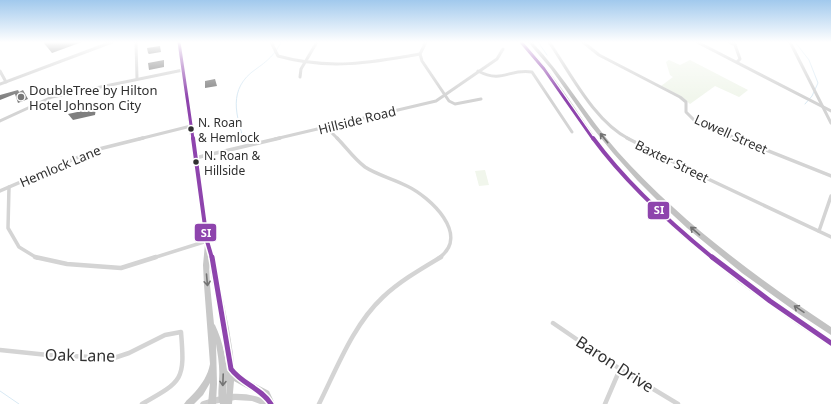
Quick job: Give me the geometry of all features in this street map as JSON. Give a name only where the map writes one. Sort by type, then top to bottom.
[{"type":"highway","points":[[538,61],[548,72],[582,123],[606,154],[658,210],[719,263],[778,307],[831,343]]},
{"type":"highway","points":[[547,61],[555,69],[605,140],[653,193],[698,233],[748,273],[831,331]]},
{"type":"main road","points":[[182,61],[207,241],[206,265],[215,374],[213,402]]},
{"type":"main road","points":[[207,241],[214,263],[231,369],[226,401]]},
{"type":"main road","points":[[211,323],[217,335],[222,356],[226,401]]},
{"type":"main road","points":[[188,404],[196,399],[206,386],[214,365]]},
{"type":"main road","points":[[231,369],[237,379],[266,394],[270,404]]},
{"type":"main road","points":[[203,404],[252,398],[267,404]]},
{"type":"street","points":[[0,84],[62,61]]},
{"type":"street","points":[[136,61],[137,80]]},
{"type":"street","points":[[297,61],[344,66],[377,61]]},
{"type":"street","points":[[423,61],[425,67],[445,94],[449,102],[455,104],[482,99]]},
{"type":"street","name":"Hillside Road","points":[[196,158],[436,101],[494,61]]},
{"type":"street","name":"Baxter Street","points":[[562,61],[599,116],[619,134],[682,167],[831,237]]},
{"type":"street","name":"Lowell Street","points":[[610,61],[680,97],[686,102],[686,112],[696,122],[831,176]]},
{"type":"street","points":[[800,61],[831,123]]},
{"type":"street","points":[[737,62],[831,111]]},
{"type":"street","points":[[300,77],[301,69],[306,63]]},
{"type":"street","points":[[0,121],[52,97],[183,70]]},
{"type":"street","points":[[0,71],[6,82]]},
{"type":"street","points":[[478,71],[488,77],[498,78],[521,71],[532,72],[572,132]]},
{"type":"street","name":"Hemlock Lane","points":[[0,191],[95,150],[191,126]]},
{"type":"street","points":[[319,404],[353,337],[371,310],[388,292],[409,276],[441,257],[449,248],[452,239],[450,229],[445,220],[429,200],[413,189],[366,167],[326,128]]},
{"type":"street","points":[[10,187],[8,228],[19,247],[38,259],[67,264],[121,268],[207,241]]},
{"type":"street","points":[[819,231],[831,196]]},
{"type":"street","name":"Baron Drive","points":[[552,323],[620,369],[678,404]]},
{"type":"street","name":"Oak Lane","points":[[0,350],[48,355],[114,358],[129,353],[165,335],[181,332],[183,372],[178,382],[142,404]]},
{"type":"street","points":[[604,404],[620,369]]},
{"type":"shaded area","points":[[671,61],[680,65],[692,61],[748,90],[739,97],[715,86],[690,104],[681,96],[661,86],[673,77],[670,75],[666,62]]},
{"type":"shaded area","points":[[485,170],[489,185],[479,186],[475,171]]},
{"type":"building","points":[[164,61],[164,67],[149,70],[148,63]]},
{"type":"building","points":[[215,79],[217,86],[205,88],[205,81]]},
{"type":"building","name":"DoubleTree by Hilton Hotel Johnson City","points":[[18,90],[19,92],[23,90],[28,99],[18,103],[15,94],[0,100],[0,95]]},
{"type":"building","points":[[96,108],[95,115],[73,120],[68,114]]},
{"type":"waterway","points":[[245,144],[237,113],[237,94],[247,77],[266,61]]},
{"type":"waterway","points":[[805,104],[812,96],[818,83],[809,61]]},
{"type":"waterway","points":[[0,391],[19,404]]},
{"type":"transit line","name":"SI","points":[[182,61],[207,241],[214,263],[231,369],[246,384],[262,393],[271,404]]},
{"type":"transit line","name":"SI","points":[[538,61],[606,155],[657,208],[684,233],[741,280],[831,343]]},
{"type":"place","name":"DoubleTree by Hilton Hotel Johnson City","points":[[21,97]]},
{"type":"place","name":"N. Roan & Hemlock","points":[[191,129]]},
{"type":"place","name":"N. Roan & Hillside","points":[[196,162]]}]
